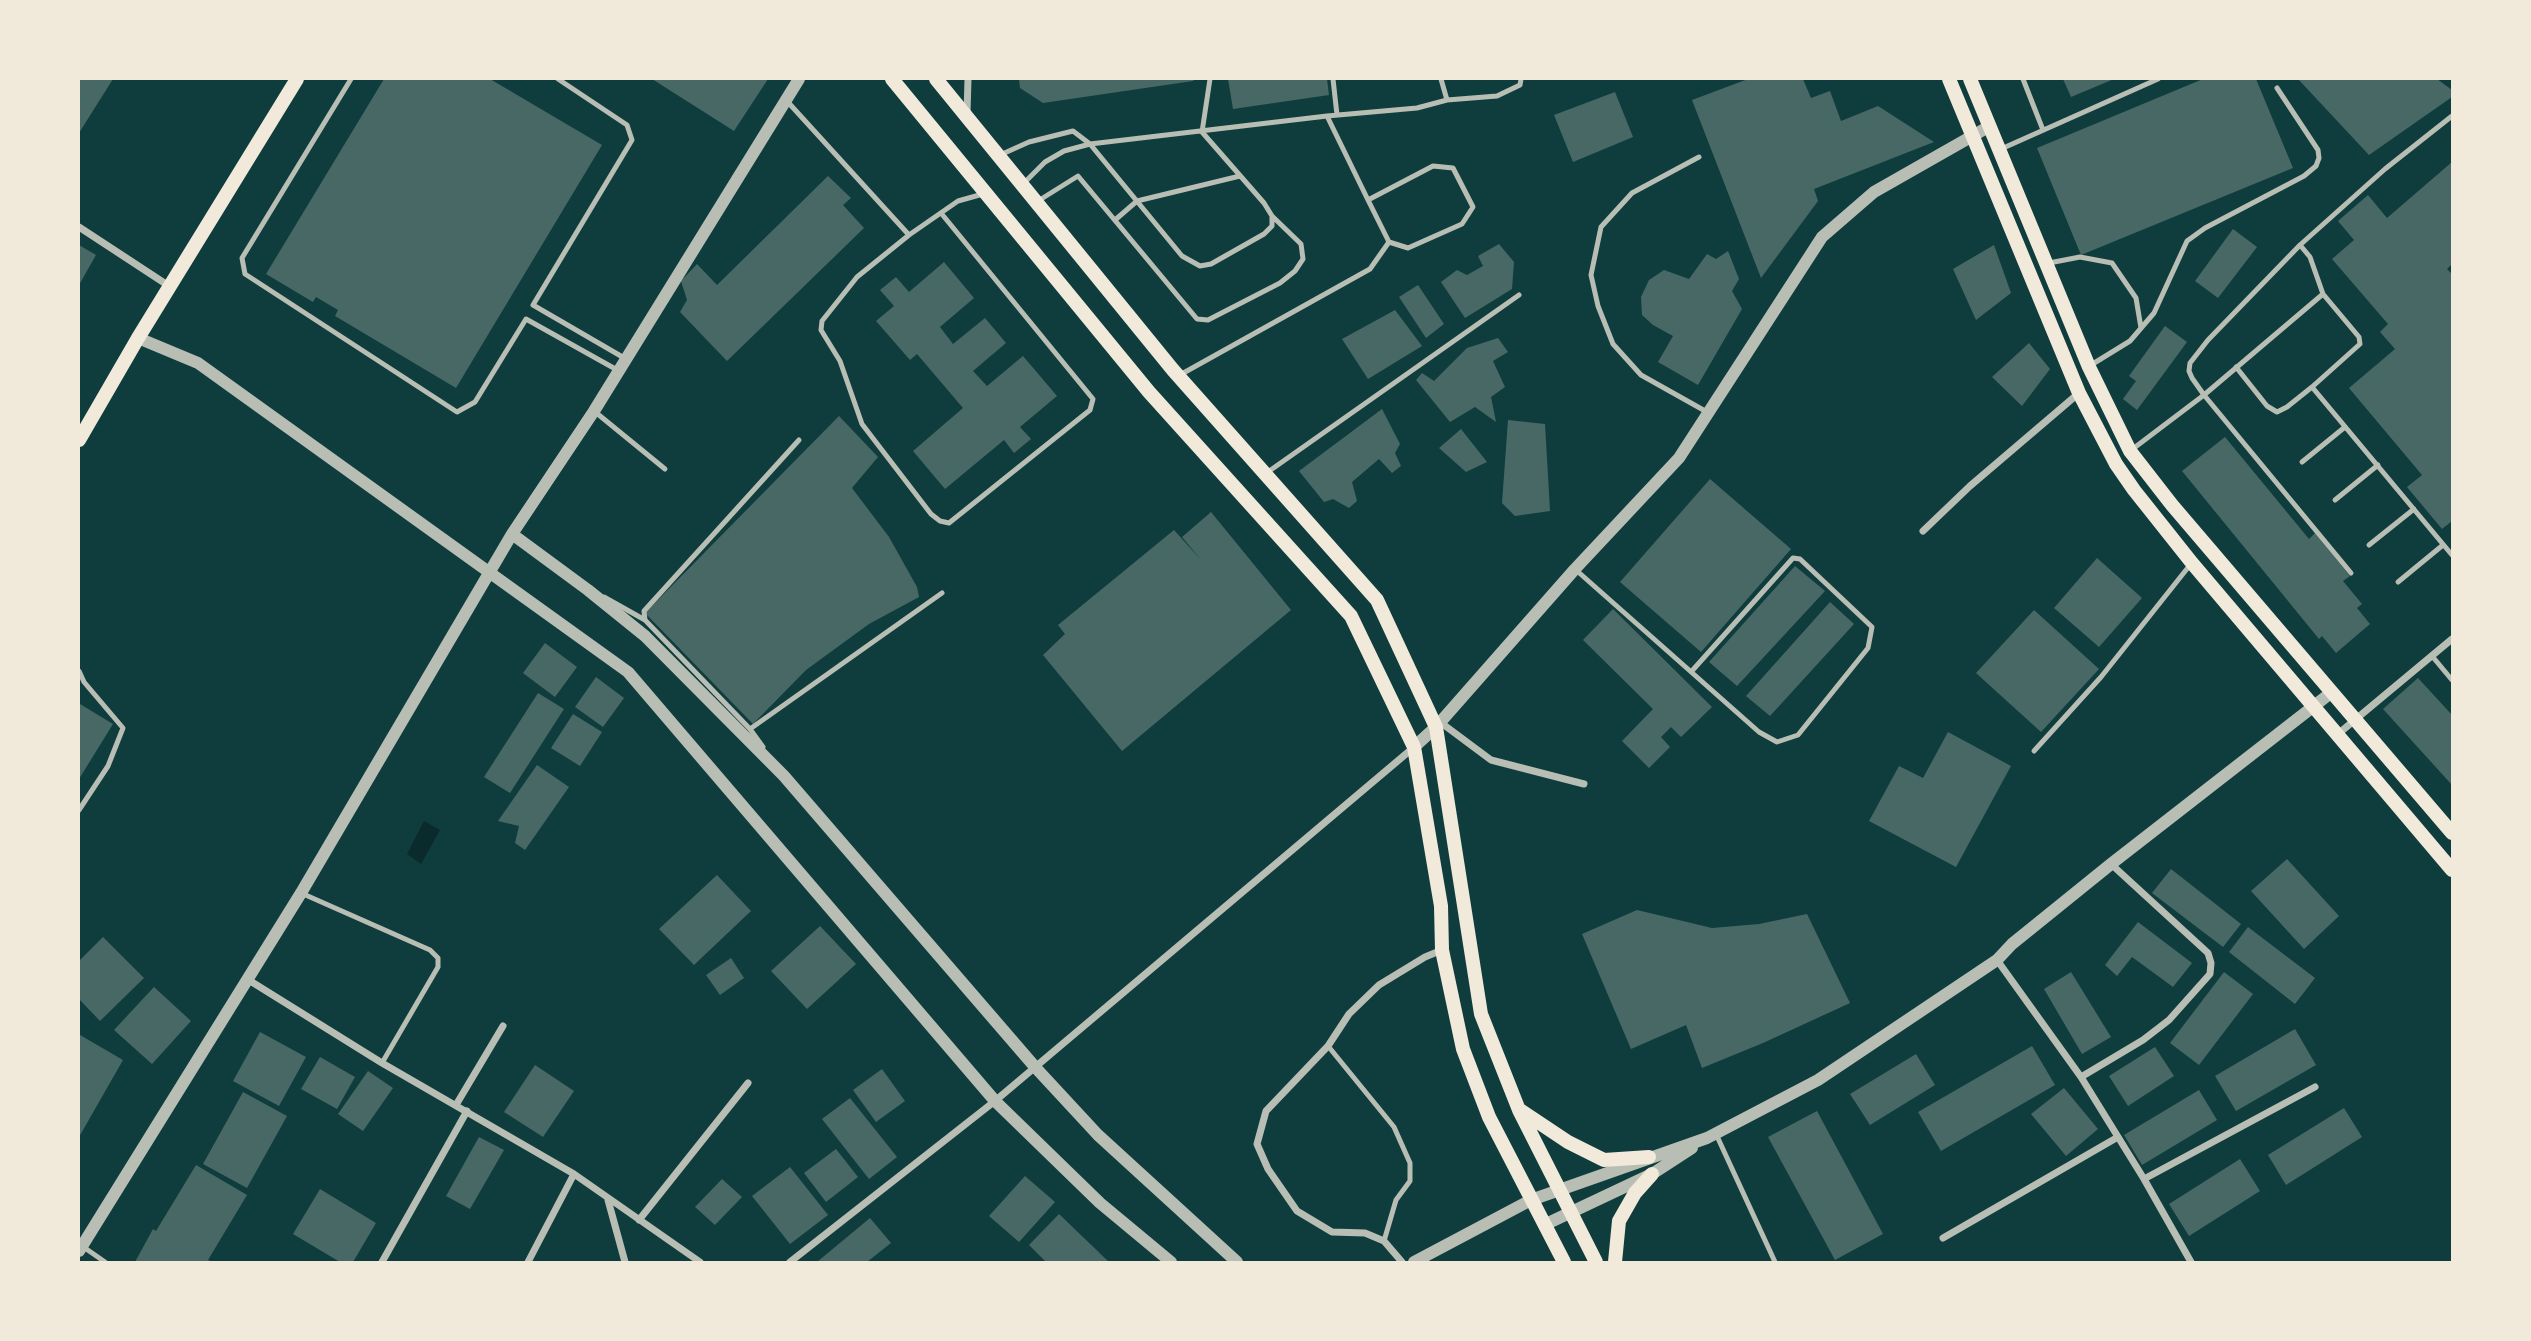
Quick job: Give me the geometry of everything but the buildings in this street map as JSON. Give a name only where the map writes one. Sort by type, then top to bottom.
[{"type":"main road","points":[[79,440],[169,286],[297,79]]},
{"type":"main road","points":[[892,79],[1149,392],[1351,616],[1414,747],[1441,906],[1442,950],[1463,1049],[1489,1117],[1564,1262]]},
{"type":"main road","points":[[936,79],[1178,376],[1377,600],[1438,725],[1481,1014],[1519,1110],[1596,1262]]},
{"type":"main road","points":[[1949,79],[2079,393],[2122,472],[2192,563],[2452,870]]},
{"type":"main road","points":[[1970,79],[2089,367],[2130,451],[2164,496],[2452,833]]},
{"type":"main road","points":[[1519,1110],[1568,1142],[1604,1160],[1649,1157]]},
{"type":"main road","points":[[1615,1262],[1619,1221],[1635,1193],[1652,1174]]},
{"type":"street","points":[[80,1249],[301,893],[512,534],[594,411],[799,79]]},
{"type":"street","points":[[967,118],[968,79]]},
{"type":"street","points":[[790,1262],[995,1101],[1438,725],[1575,569],[1679,458],[1822,237],[1874,192],[1990,127]]},
{"type":"street","points":[[79,227],[169,286]]},
{"type":"street","points":[[138,338],[198,363],[628,672],[995,1101],[1100,1203],[1171,1262]]},
{"type":"street","points":[[1923,531],[1980,477],[2079,393]]},
{"type":"street","points":[[512,534],[645,636],[784,776],[1035,1067],[1098,1135],[1237,1262]]},
{"type":"street","points":[[2337,735],[2452,639]]},
{"type":"street","points":[[1544,1224],[1652,1174],[1712,1136],[1818,1080],[1997,960],[2012,944],[2111,864],[2332,692]]},
{"type":"street","points":[[1438,725],[1491,760],[1584,784]]},
{"type":"street","points":[[2081,1077],[2143,1040],[2169,1020],[2210,974],[2208,953],[2111,864]]},
{"type":"street","points":[[1402,1262],[1384,1241],[1365,1233],[1332,1232],[1297,1211],[1268,1169],[1257,1144],[1266,1111],[1328,1046],[1349,1014],[1379,985],[1425,957],[1442,950]]},
{"type":"street","points":[[1997,960],[2081,1077],[2191,1262]]},
{"type":"street","points":[[247,978],[382,1063],[574,1174],[700,1262]]},
{"type":"street","points":[[456,1105],[503,1026]]},
{"type":"street","points":[[639,1220],[748,1083]]},
{"type":"street","points":[[2144,1179],[2315,1087]]},
{"type":"street","points":[[382,1262],[467,1111]]},
{"type":"street","points":[[1414,1262],[1531,1200],[1712,1136]]},
{"type":"street","points":[[1943,1238],[2118,1137]]},
{"type":"street","points":[[528,1262],[574,1174]]},
{"type":"street","points":[[608,1199],[625,1262]]},
{"type":"lane","points":[[351,79],[242,258],[245,274],[457,412],[475,402],[526,319],[622,365]]},
{"type":"lane","points":[[558,79],[627,125],[632,140],[533,305],[622,365]]},
{"type":"lane","points":[[1036,202],[1078,176],[1197,319],[1208,320],[1280,283],[1295,271],[1303,259],[1301,244],[1272,216],[1202,132],[1210,79]]},
{"type":"lane","points":[[1333,79],[1337,116]]},
{"type":"lane","points":[[1441,79],[1447,100]]},
{"type":"lane","points":[[1022,185],[1045,162],[1064,152],[1090,145],[1417,108],[1447,100],[1497,96],[1520,85],[1521,79]]},
{"type":"lane","points":[[2023,79],[2043,130]]},
{"type":"lane","points":[[1999,150],[2158,79]]},
{"type":"lane","points":[[2089,367],[2130,341],[2154,313],[2187,241],[2205,228],[2304,176],[2316,166],[2318,150],[2277,88]]},
{"type":"lane","points":[[786,100],[909,235]]},
{"type":"lane","points":[[2351,573],[2204,395],[2189,371],[2194,355],[2300,245],[2385,169],[2452,116]]},
{"type":"lane","points":[[1326,117],[1367,200],[1389,242],[1408,248],[1462,224],[1473,207],[1453,168],[1433,166],[1367,200]]},
{"type":"lane","points":[[998,156],[1030,142],[1073,131],[1090,145],[1182,256],[1200,266],[1211,264],[1264,234],[1272,226],[1272,216]]},
{"type":"lane","points":[[1699,157],[1632,192],[1601,227],[1591,275],[1598,306],[1614,344],[1641,375],[1707,412]]},
{"type":"lane","points":[[1115,220],[1137,201],[1240,176]]},
{"type":"lane","points":[[941,213],[1093,399],[1090,410],[949,523],[940,521],[931,514],[862,424],[840,360],[821,330],[822,321],[857,277],[909,235],[958,201],[986,193]]},
{"type":"lane","points":[[1178,376],[1370,269],[1389,242]]},
{"type":"lane","points":[[2235,368],[2267,405],[2277,411],[2287,407],[2312,387],[2360,344],[2359,337],[2323,294],[2310,257],[2300,245]]},
{"type":"lane","points":[[2047,264],[2080,257],[2112,263],[2136,298],[2141,328]]},
{"type":"lane","points":[[2130,451],[2204,395],[2323,294]]},
{"type":"lane","points":[[1265,474],[1519,295]]},
{"type":"lane","points":[[2312,387],[2452,555]]},
{"type":"lane","points":[[594,411],[665,469]]},
{"type":"lane","points":[[2302,462],[2344,427]]},
{"type":"lane","points":[[645,620],[643,611],[799,440]]},
{"type":"lane","points":[[2335,500],[2378,465]]},
{"type":"lane","points":[[2369,545],[2414,509]]},
{"type":"lane","points":[[2398,582],[2443,545]]},
{"type":"lane","points":[[1575,569],[1691,672],[1759,732],[1777,742],[1798,735],[1868,648],[1871,627],[1800,559],[1793,558],[1691,672]]},
{"type":"lane","points":[[2034,751],[2101,677],[2192,563]]},
{"type":"lane","points":[[588,590],[645,620],[750,729],[784,776]]},
{"type":"lane","points":[[750,729],[942,593]]},
{"type":"lane","points":[[2432,656],[2452,680]]},
{"type":"lane","points":[[79,671],[84,682],[123,728],[108,766],[79,810]]},
{"type":"lane","points":[[301,893],[430,950],[438,958],[438,967],[382,1063]]},
{"type":"lane","points":[[1328,1046],[1394,1127],[1410,1163],[1410,1181],[1396,1200],[1384,1241]]},
{"type":"lane","points":[[1712,1136],[1775,1262]]},
{"type":"lane","points":[[80,1249],[105,1262]]},
{"type":"water","points":[[424,821],[440,830],[421,864],[407,854]]}]
